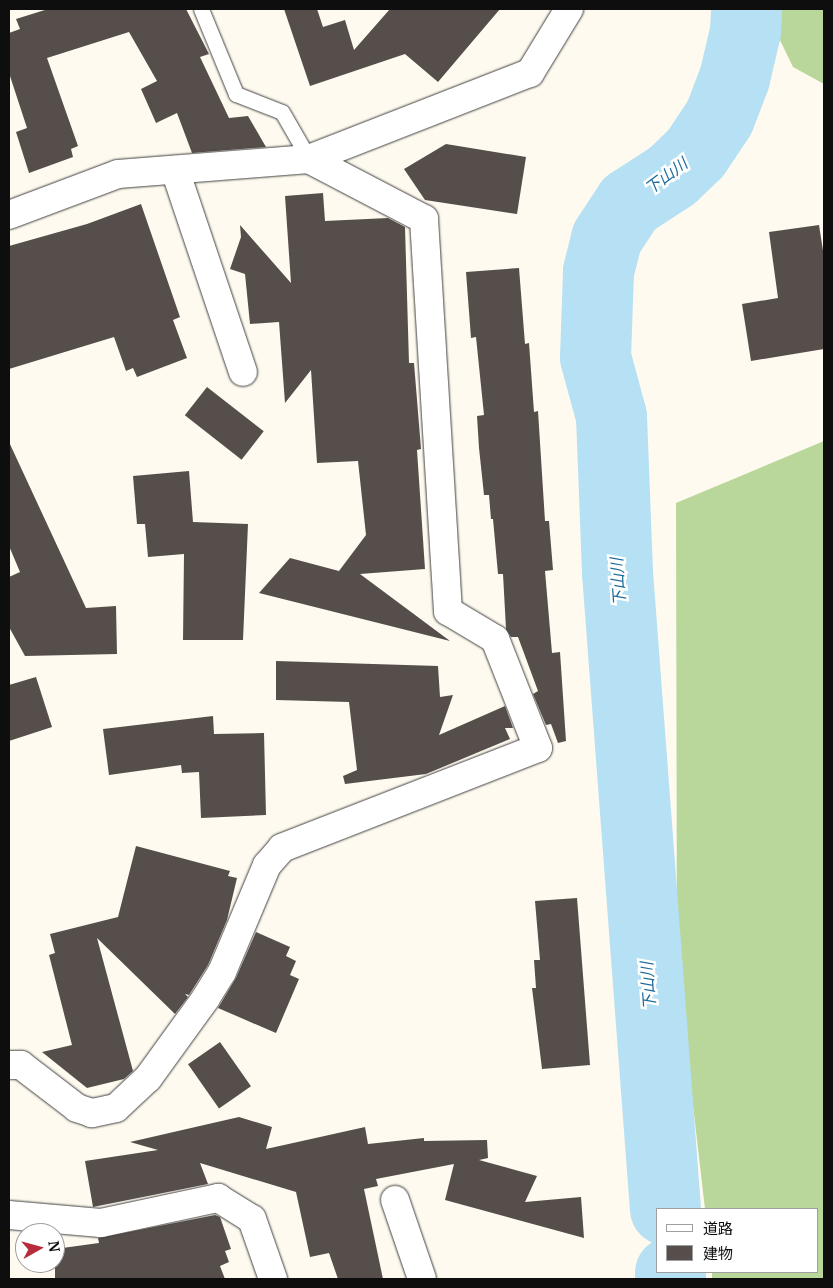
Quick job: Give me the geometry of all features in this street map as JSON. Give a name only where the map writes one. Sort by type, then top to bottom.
[{"type":"street","points":[[9,216],[118,174],[309,159],[530,73],[569,9]]},
{"type":"street","points":[[9,1065],[21,1065],[77,1108],[92,1114],[116,1108],[148,1078],[206,998],[222,972],[267,865],[282,848],[538,748],[495,639],[448,611],[424,219],[309,159]]},
{"type":"street","points":[[175,170],[243,372]]},
{"type":"street","points":[[9,1215],[101,1223],[218,1198],[252,1219],[273,1279]]},
{"type":"street","points":[[395,1200],[422,1279]]},
{"type":"lane","points":[[201,9],[236,94],[282,112],[309,159]]},
{"type":"green space","points":[[765,9],[824,9],[824,84],[793,67]]},
{"type":"green space","points":[[824,441],[824,1279],[712,1279],[712,1273],[818,1273],[818,1208],[705,1208],[677,967],[676,503]]},
{"type":"building","points":[[48,9],[186,9],[209,54],[200,57],[229,118],[248,116],[266,147],[192,153],[177,113],[156,123],[141,89],[157,81],[129,32],[47,58],[78,146],[71,149],[73,157],[29,173],[16,132],[27,128],[9,73],[9,33],[20,29],[16,19]]},
{"type":"building","points":[[284,9],[317,9],[323,27],[345,20],[354,50],[390,9],[500,9],[438,82],[405,54],[310,86]]},
{"type":"building","points":[[446,144],[526,157],[517,214],[425,200],[404,169]]},
{"type":"building","points":[[323,193],[325,221],[388,218],[405,227],[409,363],[414,363],[421,449],[417,450],[425,569],[360,574],[450,641],[259,593],[290,558],[339,571],[366,535],[358,461],[317,463],[311,370],[285,403],[279,322],[250,324],[245,274],[230,269],[241,237],[240,225],[291,283],[285,196]]},
{"type":"building","points":[[141,204],[180,317],[173,320],[187,358],[137,377],[133,368],[126,371],[114,337],[9,369],[9,246],[87,224]]},
{"type":"building","points":[[819,225],[824,257],[824,349],[751,361],[742,304],[778,298],[769,232]]},
{"type":"building","points":[[519,268],[525,344],[529,343],[534,412],[538,411],[545,521],[549,521],[553,570],[545,571],[552,653],[560,652],[566,741],[558,743],[551,724],[546,725],[533,694],[538,691],[518,637],[511,637],[506,629],[503,574],[498,574],[493,519],[491,519],[489,495],[484,495],[479,448],[477,416],[484,415],[476,337],[471,338],[466,272]]},
{"type":"building","points":[[207,387],[264,431],[242,460],[185,415]]},
{"type":"building","points":[[9,442],[86,608],[116,606],[117,654],[25,656],[9,627],[9,577],[20,572],[9,546]]},
{"type":"building","points":[[189,471],[193,522],[248,524],[243,640],[183,640],[184,554],[148,557],[145,524],[137,524],[133,476]]},
{"type":"building","points":[[276,661],[438,666],[440,697],[453,695],[439,735],[505,706],[513,728],[505,728],[510,739],[426,774],[345,784],[343,776],[357,770],[349,702],[276,700]]},
{"type":"building","points":[[36,677],[52,727],[9,741],[9,685]]},
{"type":"building","points":[[213,716],[214,734],[264,733],[266,815],[201,818],[199,772],[182,773],[181,765],[109,775],[103,729]]},
{"type":"building","points":[[136,846],[230,871],[228,876],[237,878],[227,920],[208,965],[189,995],[185,994],[188,997],[175,1014],[97,938],[133,1071],[124,1079],[87,1088],[42,1052],[72,1045],[49,955],[55,953],[50,934],[118,917]]},
{"type":"building","points":[[577,898],[590,1065],[542,1069],[532,988],[536,988],[534,960],[540,960],[535,901]]},
{"type":"building","points":[[256,932],[290,947],[286,956],[296,961],[290,975],[299,979],[276,1033],[218,1008],[236,978]]},
{"type":"building","points":[[220,1042],[251,1086],[219,1109],[188,1064]]},
{"type":"building","points":[[239,1117],[272,1127],[266,1149],[365,1127],[368,1144],[424,1138],[424,1141],[487,1140],[488,1158],[479,1160],[537,1176],[525,1202],[581,1197],[584,1238],[445,1200],[454,1164],[376,1179],[378,1186],[364,1189],[383,1279],[338,1279],[329,1253],[310,1257],[296,1192],[200,1163],[208,1184],[93,1207],[85,1161],[158,1150],[130,1142]]},
{"type":"building","points":[[215,1215],[220,1217],[231,1249],[225,1251],[229,1262],[220,1266],[225,1279],[55,1279],[55,1273],[65,1273],[65,1248],[99,1243],[98,1238]]},
{"type":"waterway","name":"下山川","points":[[665,1208],[617,572],[611,416],[595,357],[598,271],[606,238],[629,203],[672,175],[695,153],[719,117],[734,78],[745,31],[746,9]]},
{"type":"waterway","name":"下山川","points":[[670,1273],[670,1279]]}]
